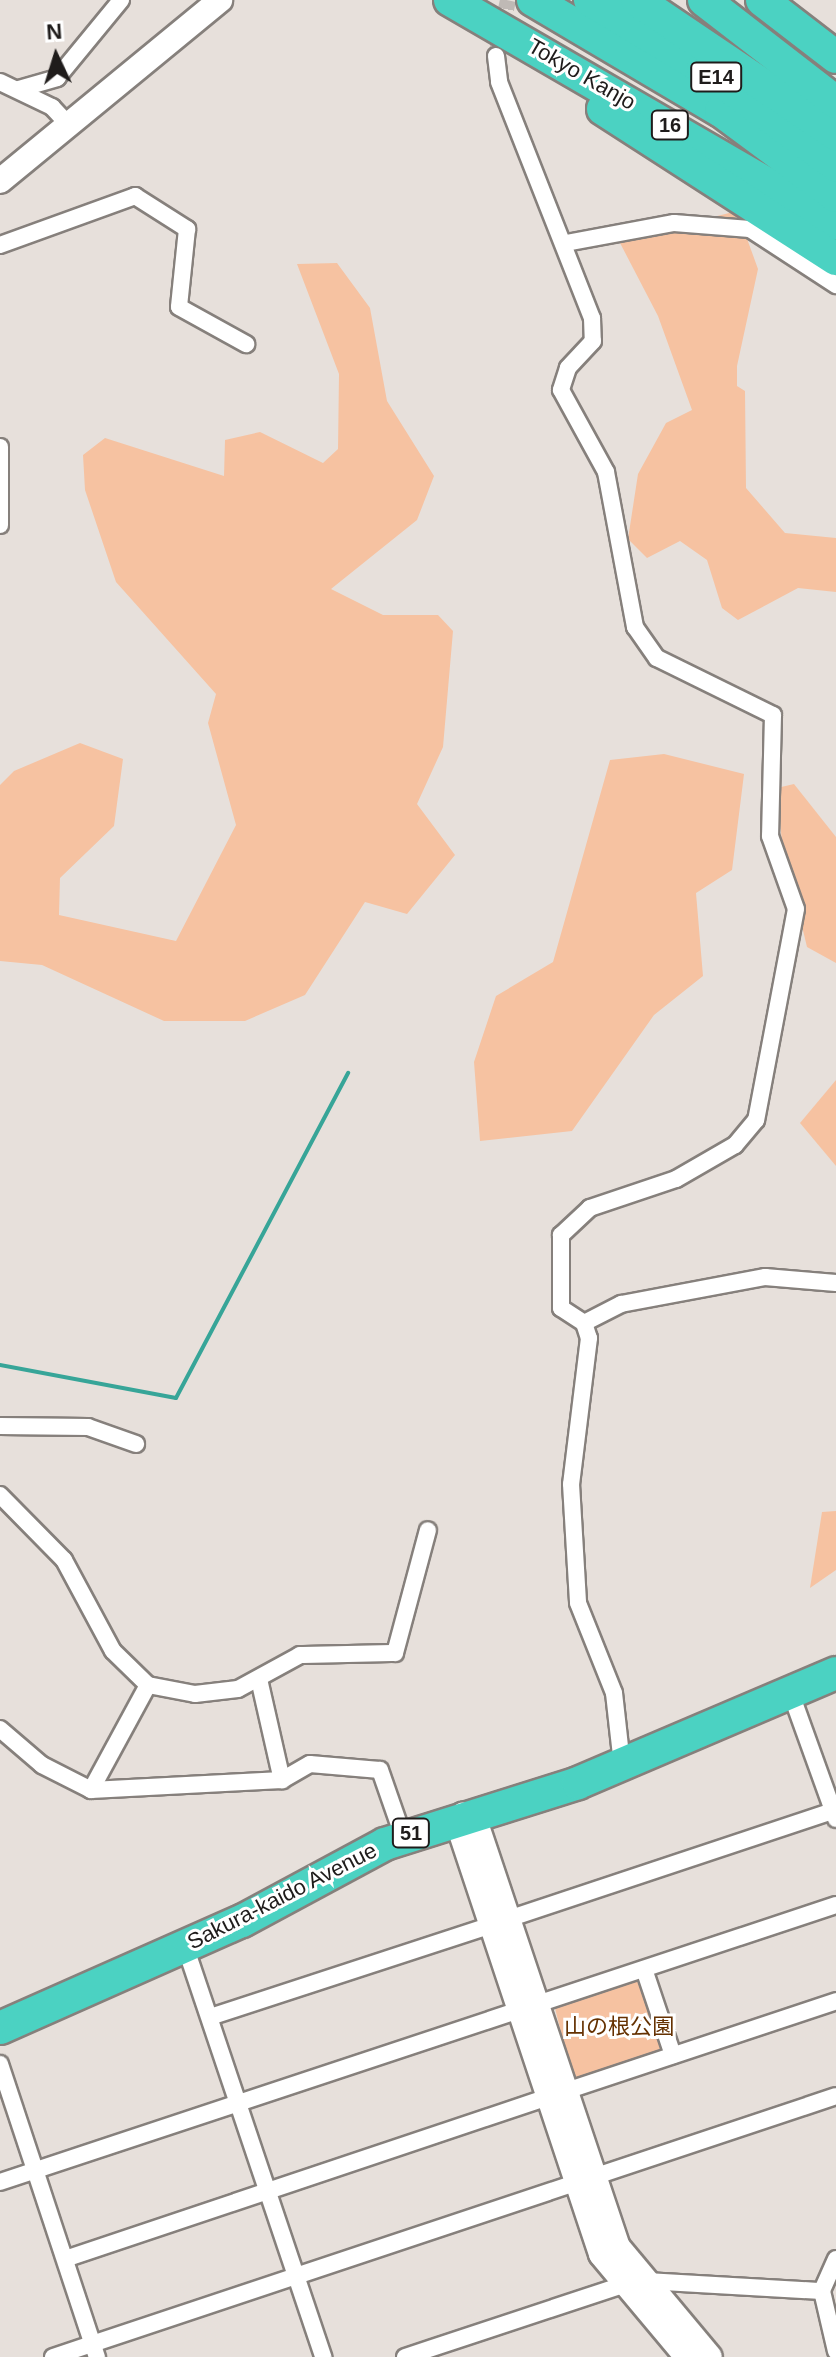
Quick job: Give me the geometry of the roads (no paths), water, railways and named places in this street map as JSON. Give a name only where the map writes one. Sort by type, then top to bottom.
[{"type":"highway","name":"Tokyo Kanjo","points":[[450,0],[836,224]]},
{"type":"highway","points":[[533,0],[649,68],[836,196]]},
{"type":"highway","name":"E14","points":[[590,0],[703,68],[836,165]]},
{"type":"highway","name":"E14","points":[[637,0],[836,134]]},
{"type":"highway","points":[[762,0],[836,57]]},
{"type":"highway","points":[[792,0],[836,35]]},
{"type":"highway","points":[[709,3],[769,28],[836,77]]},
{"type":"highway","points":[[709,3],[836,102]]},
{"type":"highway","points":[[649,68],[804,203]]},
{"type":"highway","points":[[574,70],[597,105],[836,259]]},
{"type":"highway","name":"Sakura-kaido Avenue","points":[[0,2028],[185,1946],[403,1836],[622,1764],[836,1673]]},
{"type":"street","points":[[19,89],[57,78],[121,0]]},
{"type":"street","points":[[0,181],[220,0]]},
{"type":"street","points":[[496,56],[499,82],[566,243],[592,318],[593,341],[568,368],[561,390],[606,472],[635,627],[657,658],[773,715],[770,836],[796,909],[756,1120],[735,1145],[676,1179],[590,1208],[561,1235],[561,1308],[584,1323],[589,1338],[571,1484],[578,1603],[614,1693],[622,1764]]},
{"type":"street","points":[[0,82],[19,89],[69,125]]},
{"type":"street","points":[[0,245],[135,196],[187,229],[179,307],[246,344]]},
{"type":"street","points":[[566,243],[674,223],[750,229],[836,285]]},
{"type":"street","points":[[0,447],[0,525]]},
{"type":"street","points":[[584,1323],[621,1304],[765,1277],[836,1283]]},
{"type":"street","points":[[0,1426],[88,1427],[136,1444]]},
{"type":"street","points":[[0,1495],[64,1560],[97,1631],[148,1685],[195,1694],[259,1679],[300,1655],[395,1653],[428,1530]]},
{"type":"street","points":[[259,1679],[282,1780]]},
{"type":"street","points":[[91,1790],[148,1685]]},
{"type":"street","points":[[210,2017],[835,1813],[790,1691]]},
{"type":"street","points":[[0,1729],[42,1765],[91,1790],[282,1780],[310,1764],[380,1770],[403,1836]]},
{"type":"street","points":[[463,1815],[459,1828],[500,1922],[586,2180],[601,2254],[636,2282],[710,2357]]},
{"type":"street","points":[[0,2182],[836,1905]]},
{"type":"street","points":[[185,1946],[323,2357]]},
{"type":"street","points":[[644,1969],[673,2055]]},
{"type":"street","points":[[68,2258],[836,2001]]},
{"type":"street","points":[[0,2064],[68,2258],[95,2351]]},
{"type":"street","points":[[53,2357],[95,2351],[296,2276],[836,2096]]},
{"type":"street","points":[[836,2259],[822,2291],[836,2351]]},
{"type":"street","points":[[636,2282],[687,2357]]},
{"type":"street","points":[[405,2357],[636,2282],[822,2291]]},
{"type":"waterway","points":[[0,1365],[176,1398],[348,1073]]},
{"type":"tunnel","points":[[496,56],[508,0]]},
{"type":"park label","name":"山の根公園","points":[[619,2027]]}]
